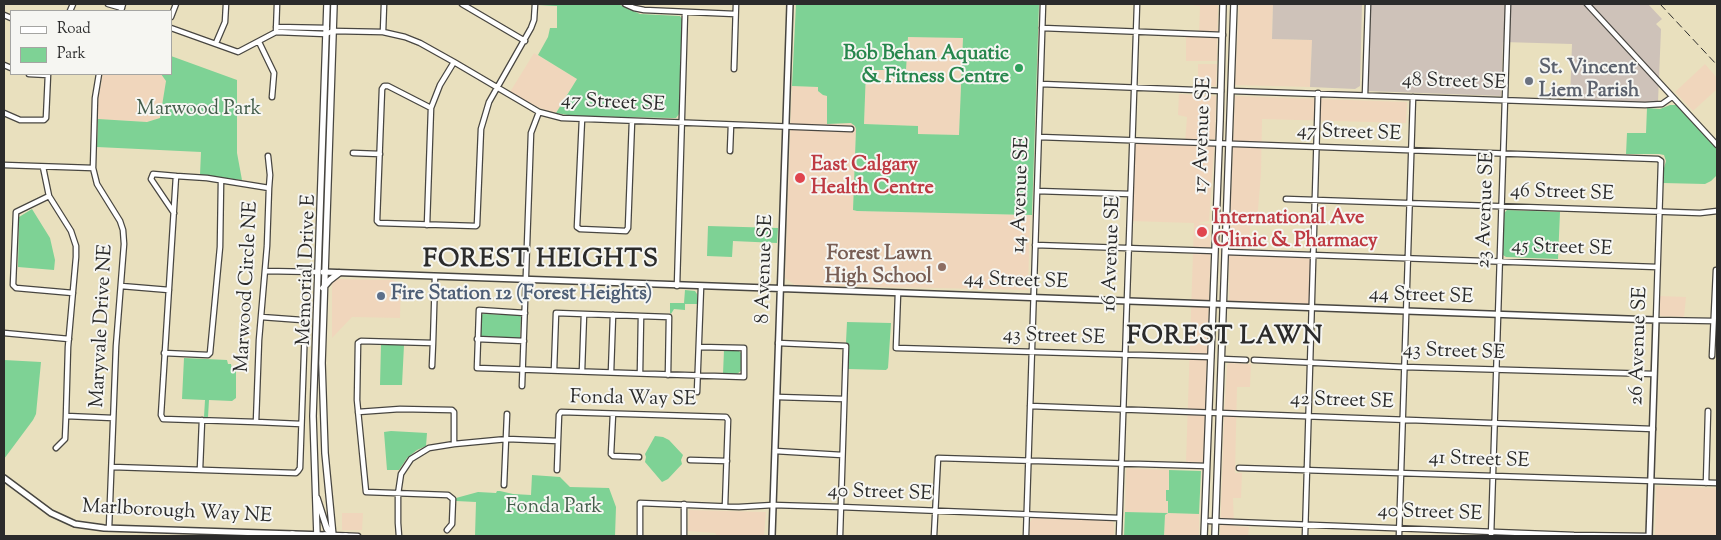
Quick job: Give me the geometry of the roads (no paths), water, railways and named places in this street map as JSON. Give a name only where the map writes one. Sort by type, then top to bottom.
[{"type":"main road","name":"Memorial Drive E","points":[[327,4],[321,272],[323,288],[322,363],[323,422],[333,536]]},
{"type":"main road","name":"Memorial Drive E","points":[[316,535],[313,416],[334,4]]},
{"type":"main road","name":"17 Avenue SE","points":[[1204,536],[1223,4]]},
{"type":"main road","name":"17 Avenue SE","points":[[1215,536],[1212,521],[1222,360],[1234,4]]},
{"type":"main road","points":[[323,288],[339,273]]},
{"type":"main road","points":[[314,486],[327,528],[333,536]]},
{"type":"main road","points":[[292,534],[300,536]]},
{"type":"street","points":[[108,4],[122,8]]},
{"type":"street","points":[[216,43],[225,22],[226,4]]},
{"type":"street","points":[[276,29],[277,4]]},
{"type":"street","points":[[383,32],[384,4]]},
{"type":"street","points":[[462,4],[525,41]]},
{"type":"street","points":[[431,108],[388,86],[384,86],[382,90],[378,223],[476,226],[481,129],[489,102],[525,41],[534,20],[535,4]]},
{"type":"street","points":[[625,4],[644,10],[735,14]]},
{"type":"street","points":[[734,69],[736,4]]},
{"type":"street","name":"8 Avenue SE","points":[[772,536],[790,4]]},
{"type":"street","name":"14 Avenue SE","points":[[1026,536],[1043,4]]},
{"type":"street","name":"16 Avenue SE","points":[[1118,536],[1137,4]]},
{"type":"street","points":[[1365,95],[1368,4]]},
{"type":"street","name":"23 Avenue SE","points":[[1491,534],[1508,4]]},
{"type":"street","points":[[1587,4],[1717,145]]},
{"type":"street","points":[[676,286],[685,12]]},
{"type":"street","points":[[172,28],[238,52],[259,42],[276,29],[333,31]]},
{"type":"street","points":[[1042,28],[1223,35]]},
{"type":"street","name":"47 Street SE","points":[[333,31],[383,32],[420,43],[539,112],[562,118],[851,129]]},
{"type":"street","points":[[259,42],[274,73],[272,97]]},
{"type":"street","points":[[427,224],[431,108],[440,85],[454,62]]},
{"type":"street","points":[[4,113],[20,120],[44,120],[46,118],[48,75]]},
{"type":"street","name":"Maryvale Drive NE","points":[[100,75],[95,98],[92,168],[97,184],[120,221],[124,244],[116,346],[109,528]]},
{"type":"street","points":[[1040,84],[1221,91]]},
{"type":"street","name":"48 Street SE","points":[[1232,91],[1655,105],[1662,104],[1672,97]]},
{"type":"street","points":[[1305,536],[1318,93]]},
{"type":"street","points":[[1399,536],[1413,97]]},
{"type":"street","points":[[522,386],[531,133],[539,112]]},
{"type":"street","points":[[582,120],[578,227],[580,229],[626,231],[628,228],[632,121]]},
{"type":"street","points":[[730,151],[731,125]]},
{"type":"street","name":"47 Street SE","points":[[1039,137],[1658,159]]},
{"type":"street","points":[[353,152],[380,154]]},
{"type":"street","points":[[268,156],[269,188]]},
{"type":"street","name":"26 Avenue SE","points":[[1649,536],[1661,161],[1658,159]]},
{"type":"street","points":[[4,165],[92,168]]},
{"type":"street","points":[[43,167],[49,196],[71,231],[76,246],[69,339],[65,439],[56,448]]},
{"type":"street","name":"Marwood Circle NE","points":[[174,213],[151,179],[154,174],[269,188],[266,270],[261,317],[256,422]]},
{"type":"street","points":[[176,176],[161,416],[164,419],[301,424]]},
{"type":"street","points":[[164,354],[208,355],[210,353],[220,247],[222,181]]},
{"type":"street","points":[[1037,190],[1130,194]]},
{"type":"street","points":[[49,196],[16,212],[13,285],[16,288],[73,293]]},
{"type":"street","name":"46 Street SE","points":[[1286,199],[1659,212],[1700,213],[1717,211]]},
{"type":"street","points":[[1035,245],[1215,251]]},
{"type":"street","name":"45 Street SE","points":[[1226,252],[1657,267]]},
{"type":"street","points":[[266,270],[321,272]]},
{"type":"street","points":[[1712,356],[1716,270]]},
{"type":"street","name":"44 Street SE","points":[[321,272],[780,290],[1713,321]]},
{"type":"street","points":[[432,366],[435,277]]},
{"type":"street","points":[[121,286],[169,290]]},
{"type":"street","points":[[697,392],[701,287]]},
{"type":"street","name":"43 Street SE","points":[[898,293],[896,348],[1211,357]]},
{"type":"street","points":[[525,313],[478,310],[476,368],[744,377],[744,348],[699,347]]},
{"type":"street","points":[[554,370],[556,314],[613,315],[669,317],[668,374]]},
{"type":"street","points":[[582,371],[584,314]]},
{"type":"street","points":[[611,372],[613,315]]},
{"type":"street","points":[[640,373],[641,316]]},
{"type":"street","points":[[112,467],[296,473],[298,471],[300,468],[305,325],[302,320],[261,317]]},
{"type":"street","points":[[4,333],[69,339]]},
{"type":"street","points":[[477,339],[524,341]]},
{"type":"street","points":[[433,343],[361,341],[358,343],[356,400],[366,492],[448,495],[453,500],[452,524],[447,530]]},
{"type":"street","points":[[778,343],[846,346],[840,536]]},
{"type":"street","points":[[1222,360],[1246,360]]},
{"type":"street","name":"43 Street SE","points":[[1254,360],[1404,367],[1654,374]]},
{"type":"street","points":[[777,397],[844,399]]},
{"type":"street","name":"42 Street SE","points":[[1030,406],[1652,429]]},
{"type":"street","points":[[358,412],[400,409],[452,410],[454,412],[454,444]]},
{"type":"street","name":"Fonda Way SE","points":[[558,441],[559,415],[561,412],[726,417],[728,420],[725,506]]},
{"type":"street","points":[[1706,483],[1708,412]]},
{"type":"street","points":[[504,485],[507,414]]},
{"type":"street","points":[[613,414],[611,454],[613,456],[639,457]]},
{"type":"street","points":[[66,416],[113,418]]},
{"type":"street","points":[[200,469],[202,420]]},
{"type":"street","points":[[400,536],[398,494],[401,474],[411,459],[429,448],[507,439],[558,441],[558,470]]},
{"type":"street","points":[[775,451],[842,455]]},
{"type":"street","points":[[934,536],[938,458],[1206,466]]},
{"type":"street","points":[[690,460],[727,461]]},
{"type":"street","name":"41 Street SE","points":[[1239,468],[1717,483]]},
{"type":"street","name":"Marlborough Way NE","points":[[4,478],[51,513],[69,522],[90,526],[333,536]]},
{"type":"street","name":"40 Street SE","points":[[640,536],[640,503],[840,507],[1119,518]]},
{"type":"street","points":[[684,504],[684,536]]},
{"type":"street","name":"40 Street SE","points":[[1212,521],[1399,528],[1491,534],[1649,536]]},
{"type":"street","points":[[333,536],[358,536]]},
{"type":"railway","points":[[1660,4],[1717,65]]},
{"type":"place","name":"Bob Behan Aquatic & Fitness Centre","points":[[1019,68]]},
{"type":"place","name":"St. Vincent Liem Parish","points":[[1529,81]]},
{"type":"place","name":"East Calgary Health Centre","points":[[800,178]]},
{"type":"place","name":"International Ave Clinic & Pharmacy","points":[[1202,232]]},
{"type":"place","name":"Forest Lawn High School","points":[[942,267]]},
{"type":"place","name":"Fire Station 12 (Forest Heights)","points":[[381,296]]},
{"type":"district","name":"FOREST HEIGHTS","points":[[541,262]]},
{"type":"district","name":"FOREST LAWN","points":[[1225,339]]},
{"type":"park label","name":"Marwood Park","points":[[199,111]]},
{"type":"park label","name":"Fonda Park","points":[[554,509]]}]
